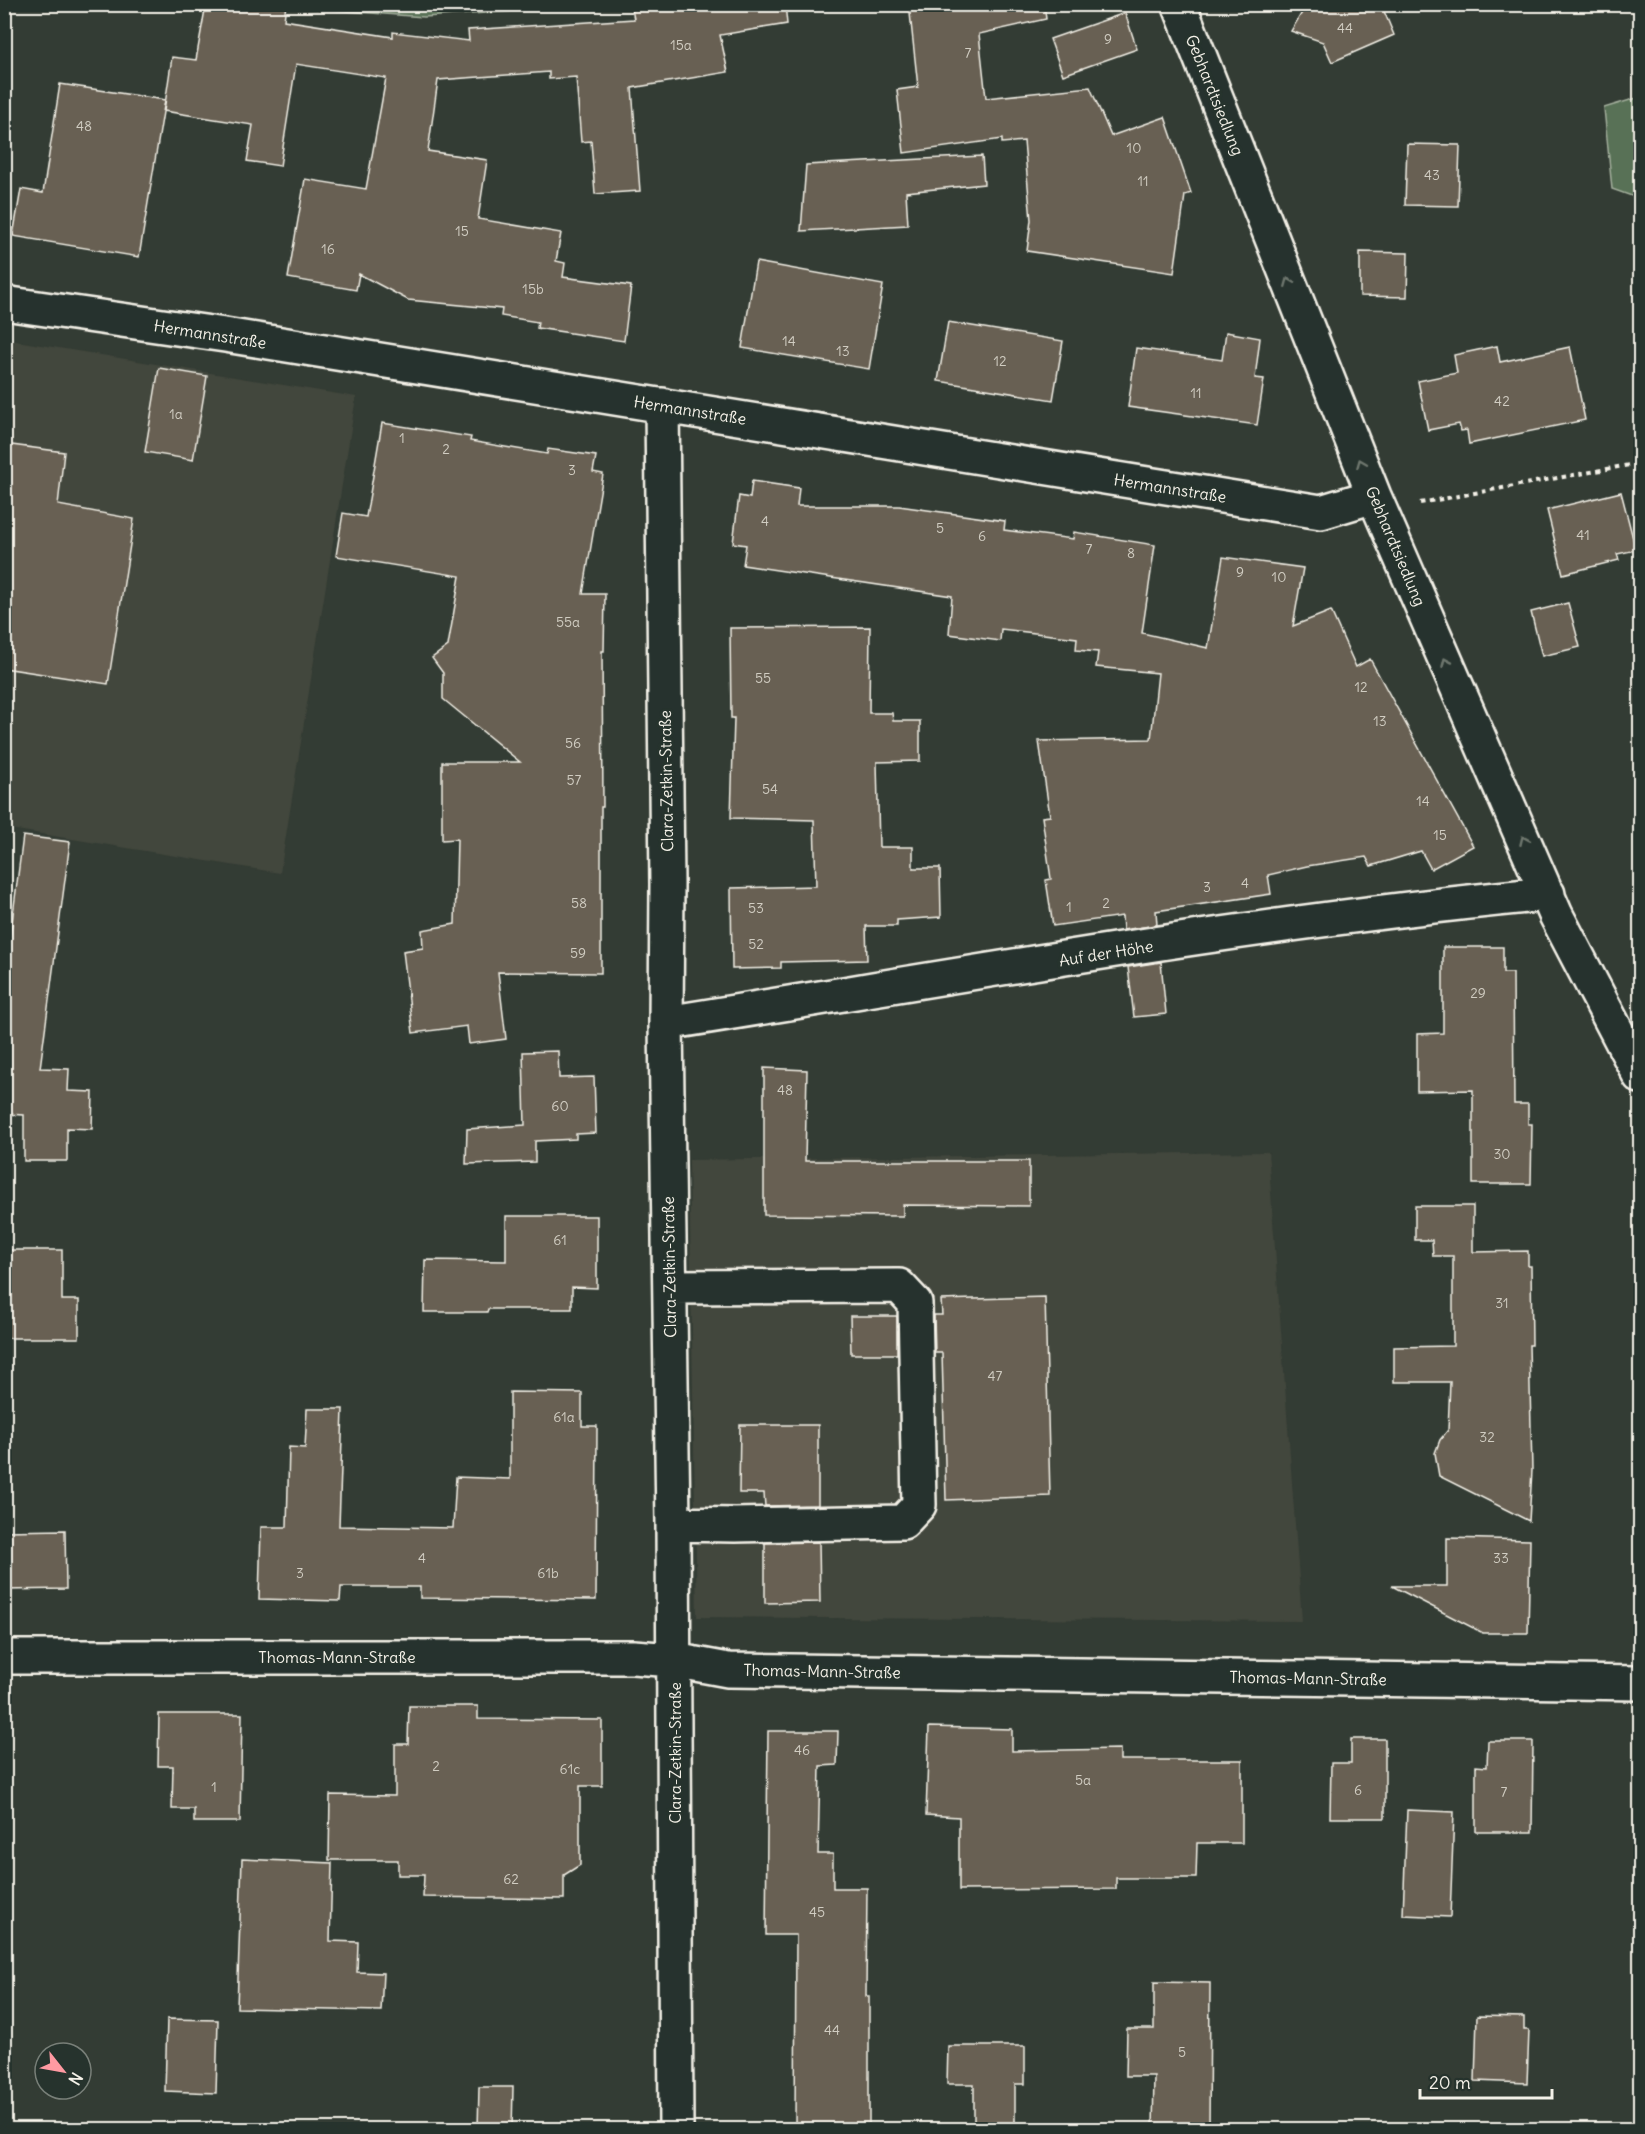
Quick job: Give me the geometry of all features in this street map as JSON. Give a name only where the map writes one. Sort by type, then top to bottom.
[{"type":"street","name":"Gebhardtsiedlung","points":[[1179,4],[1377,503],[1556,915],[1641,1076]]},
{"type":"street","name":"Hermannstraße","points":[[4,303],[225,335],[1321,512],[1377,503]]},
{"type":"street","name":"Clara-Zetkin-Straße","points":[[662,405],[667,872],[666,1023],[673,1524],[676,2130]]},
{"type":"street","name":"Auf der Höhe","points":[[666,1023],[1153,945],[1344,917],[1548,894]]},
{"type":"street","points":[[670,1287],[899,1286],[915,1303],[919,1505],[903,1522],[673,1524]]},
{"type":"street","name":"Thomas-Mann-Straße","points":[[4,1658],[633,1657],[674,1660],[728,1670],[1641,1683]]},
{"type":"path","points":[[1377,503],[1641,464]]},
{"type":"shaded area","points":[[4,339],[356,397],[280,873],[5,828]]},
{"type":"shaded area","points":[[1268,1152],[1302,1621],[697,1617],[689,1160]]},
{"type":"green space","points":[[307,4],[583,5],[424,17],[306,8]]},
{"type":"green space","points":[[1640,97],[1640,199],[1612,189],[1604,108]]},
{"type":"building","points":[[206,4],[286,4],[284,20],[393,37],[393,32],[469,41],[468,30],[634,19],[631,4],[785,4],[787,24],[720,35],[728,72],[632,88],[640,191],[595,194],[591,141],[581,142],[576,77],[549,79],[549,72],[438,80],[428,151],[487,160],[478,219],[561,233],[556,261],[565,263],[563,277],[631,286],[624,341],[537,328],[538,322],[501,316],[502,309],[408,300],[359,274],[356,290],[288,278],[305,179],[366,189],[386,78],[296,64],[280,166],[247,161],[253,125],[164,111],[172,57],[196,60]]},
{"type":"building","points":[[909,4],[1044,4],[1046,19],[979,34],[986,98],[1090,87],[1111,136],[1165,117],[1191,193],[1185,195],[1174,273],[1027,251],[1031,220],[1024,141],[1002,143],[1002,139],[904,153],[897,90],[918,87]]},
{"type":"building","points":[[1307,4],[1381,4],[1394,35],[1332,62],[1323,42],[1291,31]]},
{"type":"building","points":[[1125,13],[1137,49],[1063,75],[1050,39]]},
{"type":"building","points":[[60,84],[165,100],[139,257],[13,236],[21,189],[43,193]]},
{"type":"building","points":[[1407,144],[1460,145],[1458,206],[1405,205]]},
{"type":"building","points":[[982,156],[984,184],[906,192],[908,225],[801,231],[806,165]]},
{"type":"building","points":[[1360,252],[1408,253],[1407,297],[1360,296]]},
{"type":"building","points":[[756,262],[883,285],[869,369],[742,348]]},
{"type":"building","points":[[948,322],[1063,341],[1053,400],[938,381]]},
{"type":"building","points":[[1226,332],[1260,338],[1255,378],[1264,379],[1257,425],[1128,407],[1136,348],[1222,360]]},
{"type":"building","points":[[1497,346],[1500,362],[1570,347],[1585,420],[1469,444],[1467,430],[1461,431],[1459,424],[1428,430],[1418,381],[1457,373],[1454,355]]},
{"type":"building","points":[[159,368],[207,376],[193,460],[145,452]]},
{"type":"building","points":[[382,423],[471,437],[470,441],[547,454],[548,449],[596,456],[593,472],[603,474],[583,594],[605,594],[604,651],[602,651],[601,973],[498,972],[506,1039],[469,1044],[467,1026],[413,1033],[403,951],[423,948],[422,930],[455,924],[457,839],[442,840],[442,762],[520,762],[443,699],[443,673],[432,658],[448,646],[460,576],[336,556],[343,513],[366,517]]},
{"type":"building","points":[[4,444],[64,452],[58,505],[134,519],[108,684],[4,668]]},
{"type":"building","points":[[752,481],[799,488],[797,506],[899,506],[1005,521],[1004,530],[1073,539],[1074,532],[1155,545],[1142,633],[1208,648],[1223,557],[1303,568],[1293,626],[1331,611],[1356,667],[1370,659],[1473,846],[1431,869],[1421,851],[1371,866],[1366,857],[1307,866],[1268,875],[1271,894],[1156,911],[1157,925],[1123,930],[1122,916],[1053,926],[1046,880],[1051,879],[1042,817],[1050,816],[1039,741],[1151,739],[1158,673],[1096,667],[1098,652],[1076,650],[1077,638],[1001,629],[1000,641],[949,634],[952,596],[743,565],[746,545],[733,543],[739,496],[750,498]]},
{"type":"building","points":[[1621,492],[1636,550],[1617,554],[1619,560],[1563,574],[1547,510]]},
{"type":"building","points":[[1568,603],[1580,647],[1542,656],[1531,612]]},
{"type":"building","points":[[870,627],[869,713],[892,713],[893,721],[920,721],[920,761],[877,762],[879,847],[913,847],[913,868],[940,868],[941,917],[897,920],[897,926],[866,926],[867,960],[781,962],[781,968],[732,969],[731,888],[816,886],[814,820],[731,818],[734,718],[731,718],[730,628]]},
{"type":"building","points":[[23,836],[70,842],[40,1068],[69,1069],[68,1091],[93,1092],[92,1129],[67,1128],[67,1161],[24,1161],[24,1115],[4,1114],[4,937],[10,938]]},
{"type":"building","points":[[1443,947],[1503,947],[1503,973],[1513,973],[1514,1104],[1528,1104],[1528,1124],[1532,1124],[1531,1184],[1473,1184],[1473,1090],[1417,1091],[1417,1034],[1443,1033]]},
{"type":"building","points":[[1161,962],[1166,1014],[1134,1017],[1128,967]]},
{"type":"building","points":[[558,1051],[559,1078],[594,1077],[596,1133],[576,1134],[576,1139],[535,1141],[535,1162],[466,1164],[467,1129],[525,1125],[523,1052]]},
{"type":"building","points":[[764,1068],[807,1070],[805,1161],[1029,1161],[1029,1206],[903,1205],[903,1216],[764,1215]]},
{"type":"building","points":[[1415,1206],[1473,1206],[1473,1252],[1528,1251],[1528,1266],[1531,1266],[1532,1345],[1529,1345],[1532,1470],[1529,1521],[1439,1476],[1435,1453],[1440,1440],[1448,1430],[1450,1382],[1394,1382],[1394,1347],[1453,1346],[1453,1256],[1433,1256],[1432,1240],[1415,1240]]},
{"type":"building","points":[[506,1216],[597,1216],[597,1288],[572,1287],[572,1309],[424,1312],[425,1260],[506,1261]]},
{"type":"building","points":[[4,1250],[62,1250],[62,1300],[79,1300],[79,1338],[4,1338]]},
{"type":"building","points":[[1045,1297],[1050,1496],[946,1500],[942,1353],[935,1353],[934,1315],[942,1315],[941,1300]]},
{"type":"building","points":[[850,1316],[897,1316],[897,1354],[851,1354]]},
{"type":"building","points":[[510,1392],[582,1393],[582,1426],[597,1426],[596,1600],[420,1598],[420,1587],[341,1587],[340,1601],[259,1599],[261,1527],[287,1527],[289,1447],[305,1448],[307,1409],[343,1409],[339,1526],[453,1528],[456,1477],[510,1479]]},
{"type":"building","points":[[740,1425],[818,1425],[818,1505],[765,1506],[764,1493],[739,1493]]},
{"type":"building","points":[[65,1530],[66,1589],[4,1590],[4,1531]]},
{"type":"building","points":[[1447,1538],[1530,1540],[1528,1633],[1483,1633],[1392,1586],[1447,1586]]},
{"type":"building","points":[[819,1542],[820,1602],[765,1603],[765,1543]]},
{"type":"building","points":[[409,1706],[478,1706],[478,1719],[602,1720],[602,1786],[580,1786],[580,1865],[564,1875],[564,1899],[423,1897],[424,1875],[398,1875],[398,1860],[329,1860],[330,1795],[395,1796],[395,1744],[408,1744]]},
{"type":"building","points":[[159,1714],[242,1714],[240,1822],[194,1822],[194,1809],[172,1809],[173,1766],[158,1766]]},
{"type":"building","points":[[929,1727],[1012,1729],[1012,1751],[1120,1749],[1120,1760],[1242,1760],[1242,1843],[1197,1843],[1196,1878],[1116,1878],[1116,1889],[959,1890],[959,1817],[926,1815]]},
{"type":"building","points":[[768,1731],[838,1731],[837,1765],[820,1766],[818,1854],[833,1854],[833,1888],[867,1888],[866,1996],[869,1996],[869,2130],[795,2130],[796,1935],[766,1935]]},
{"type":"building","points":[[1351,1739],[1385,1739],[1385,1818],[1330,1818],[1331,1763],[1351,1763]]},
{"type":"building","points":[[1488,1741],[1533,1741],[1532,1832],[1476,1832],[1476,1766],[1487,1767]]},
{"type":"building","points":[[1407,1810],[1454,1812],[1450,1917],[1403,1915]]},
{"type":"building","points":[[242,1859],[332,1863],[330,1941],[358,1942],[357,1972],[383,1973],[381,2011],[237,2008]]},
{"type":"building","points":[[1154,1982],[1210,1983],[1209,2130],[1153,2130],[1154,2076],[1126,2076],[1127,2029],[1154,2029]]},
{"type":"building","points":[[1477,2016],[1524,2017],[1524,2030],[1529,2030],[1527,2083],[1475,2081]]},
{"type":"building","points":[[167,2019],[218,2020],[216,2093],[165,2091]]},
{"type":"building","points":[[948,2046],[1025,2046],[1025,2084],[1015,2084],[1015,2130],[974,2130],[974,2084],[947,2084]]},
{"type":"building","points":[[479,2087],[513,2087],[512,2130],[478,2130]]}]
